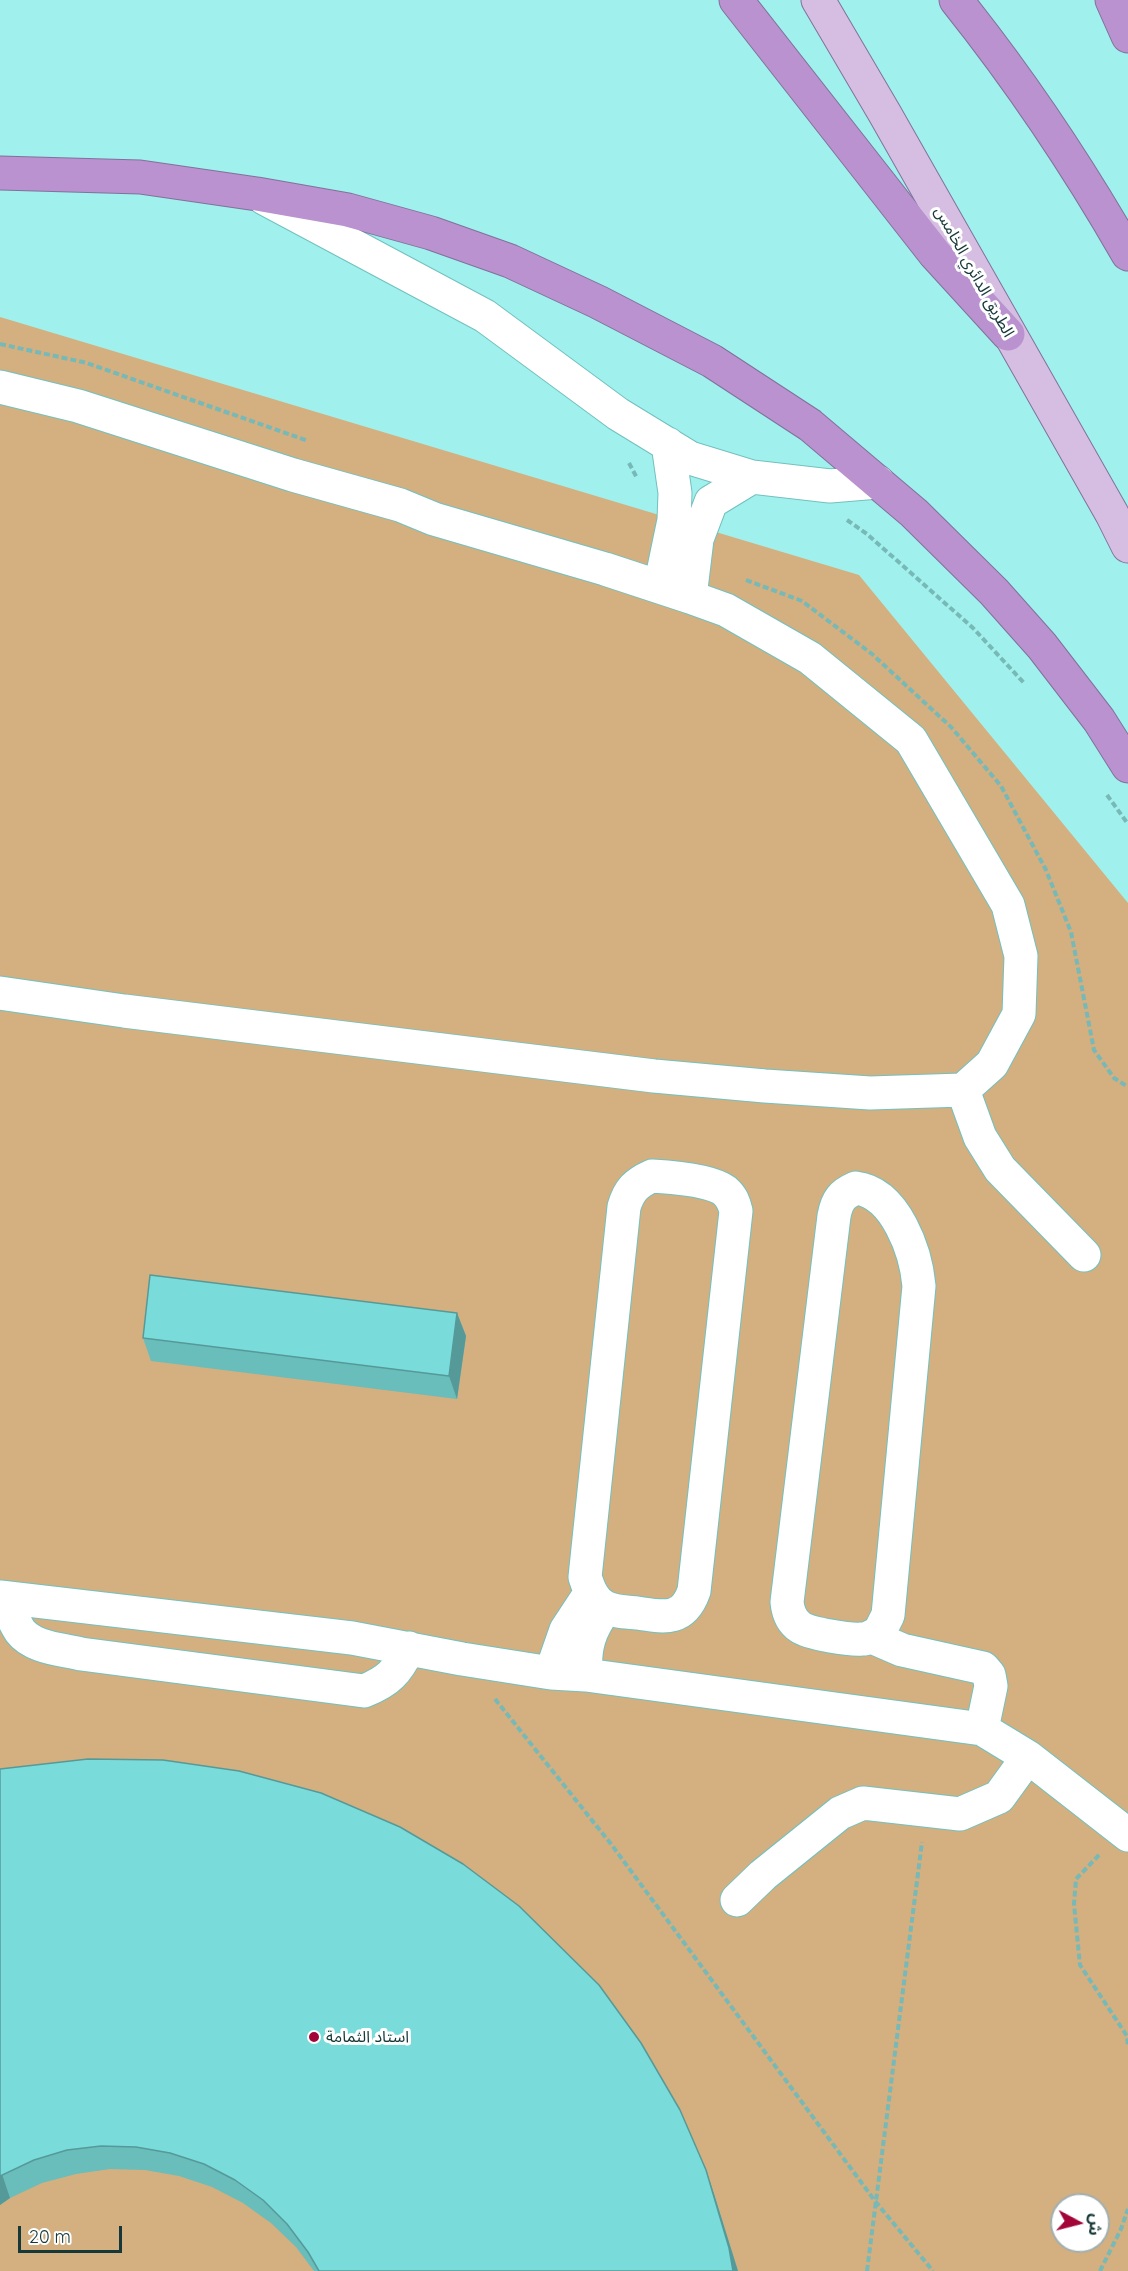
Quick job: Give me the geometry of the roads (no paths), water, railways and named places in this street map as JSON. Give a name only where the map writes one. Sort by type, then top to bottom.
[{"type":"highway","points":[[736,0],[935,254],[1008,334]]},
{"type":"highway","points":[[956,0],[1043,117],[1096,198],[1128,254]]},
{"type":"highway","points":[[1112,0],[1128,36]]},
{"type":"highway","points":[[0,173],[140,177],[348,210],[431,232],[520,265],[712,361],[810,425],[914,513],[1022,623],[1099,720],[1128,766]]},
{"type":"main road","name":"الطريق الدائري الخامس","points":[[818,0],[1096,485],[1128,546]]},
{"type":"lane","points":[[257,194],[485,316],[618,414],[690,458],[752,477],[831,486],[878,482]]},
{"type":"lane","points":[[0,387],[78,406],[293,475],[400,505],[434,519],[594,565],[726,610],[810,658],[911,740],[1008,905],[1021,956],[1018,1014],[992,1064],[963,1090],[870,1093],[654,1076],[147,1014],[0,993]]},
{"type":"lane","points":[[668,444],[675,493],[675,592]]},
{"type":"lane","points":[[675,592],[711,502],[752,477]]},
{"type":"lane","points":[[963,1090],[980,1137],[1000,1169],[1084,1255]]},
{"type":"lane","points":[[586,1675],[584,1657],[587,1639],[595,1622],[598,1600],[585,1577],[624,1207],[628,1192],[638,1182],[652,1176],[712,1185],[724,1190],[732,1199],[736,1211],[694,1591],[684,1609],[675,1615],[664,1617],[598,1600]]},
{"type":"lane","points":[[872,1637],[880,1631],[888,1615],[919,1286],[912,1248],[903,1230],[879,1198],[869,1190],[856,1188],[844,1193],[837,1203],[834,1216],[787,1602],[788,1611],[793,1620],[809,1631],[863,1639],[872,1637],[902,1650],[983,1668],[989,1675],[991,1686],[982,1729]]},
{"type":"lane","points":[[1,1597],[352,1638],[462,1659],[551,1672],[982,1729],[1029,1757],[1125,1832]]},
{"type":"lane","points":[[1,1597],[21,1633],[41,1645],[81,1654],[364,1691],[384,1682],[395,1673],[409,1648]]},
{"type":"lane","points":[[551,1672],[566,1630],[598,1600]]},
{"type":"lane","points":[[737,1900],[840,1813],[863,1803],[926,1812],[960,1814],[999,1797],[1029,1757]]},
{"type":"place","name":"استاد الثمامة","points":[[314,2037]]}]
